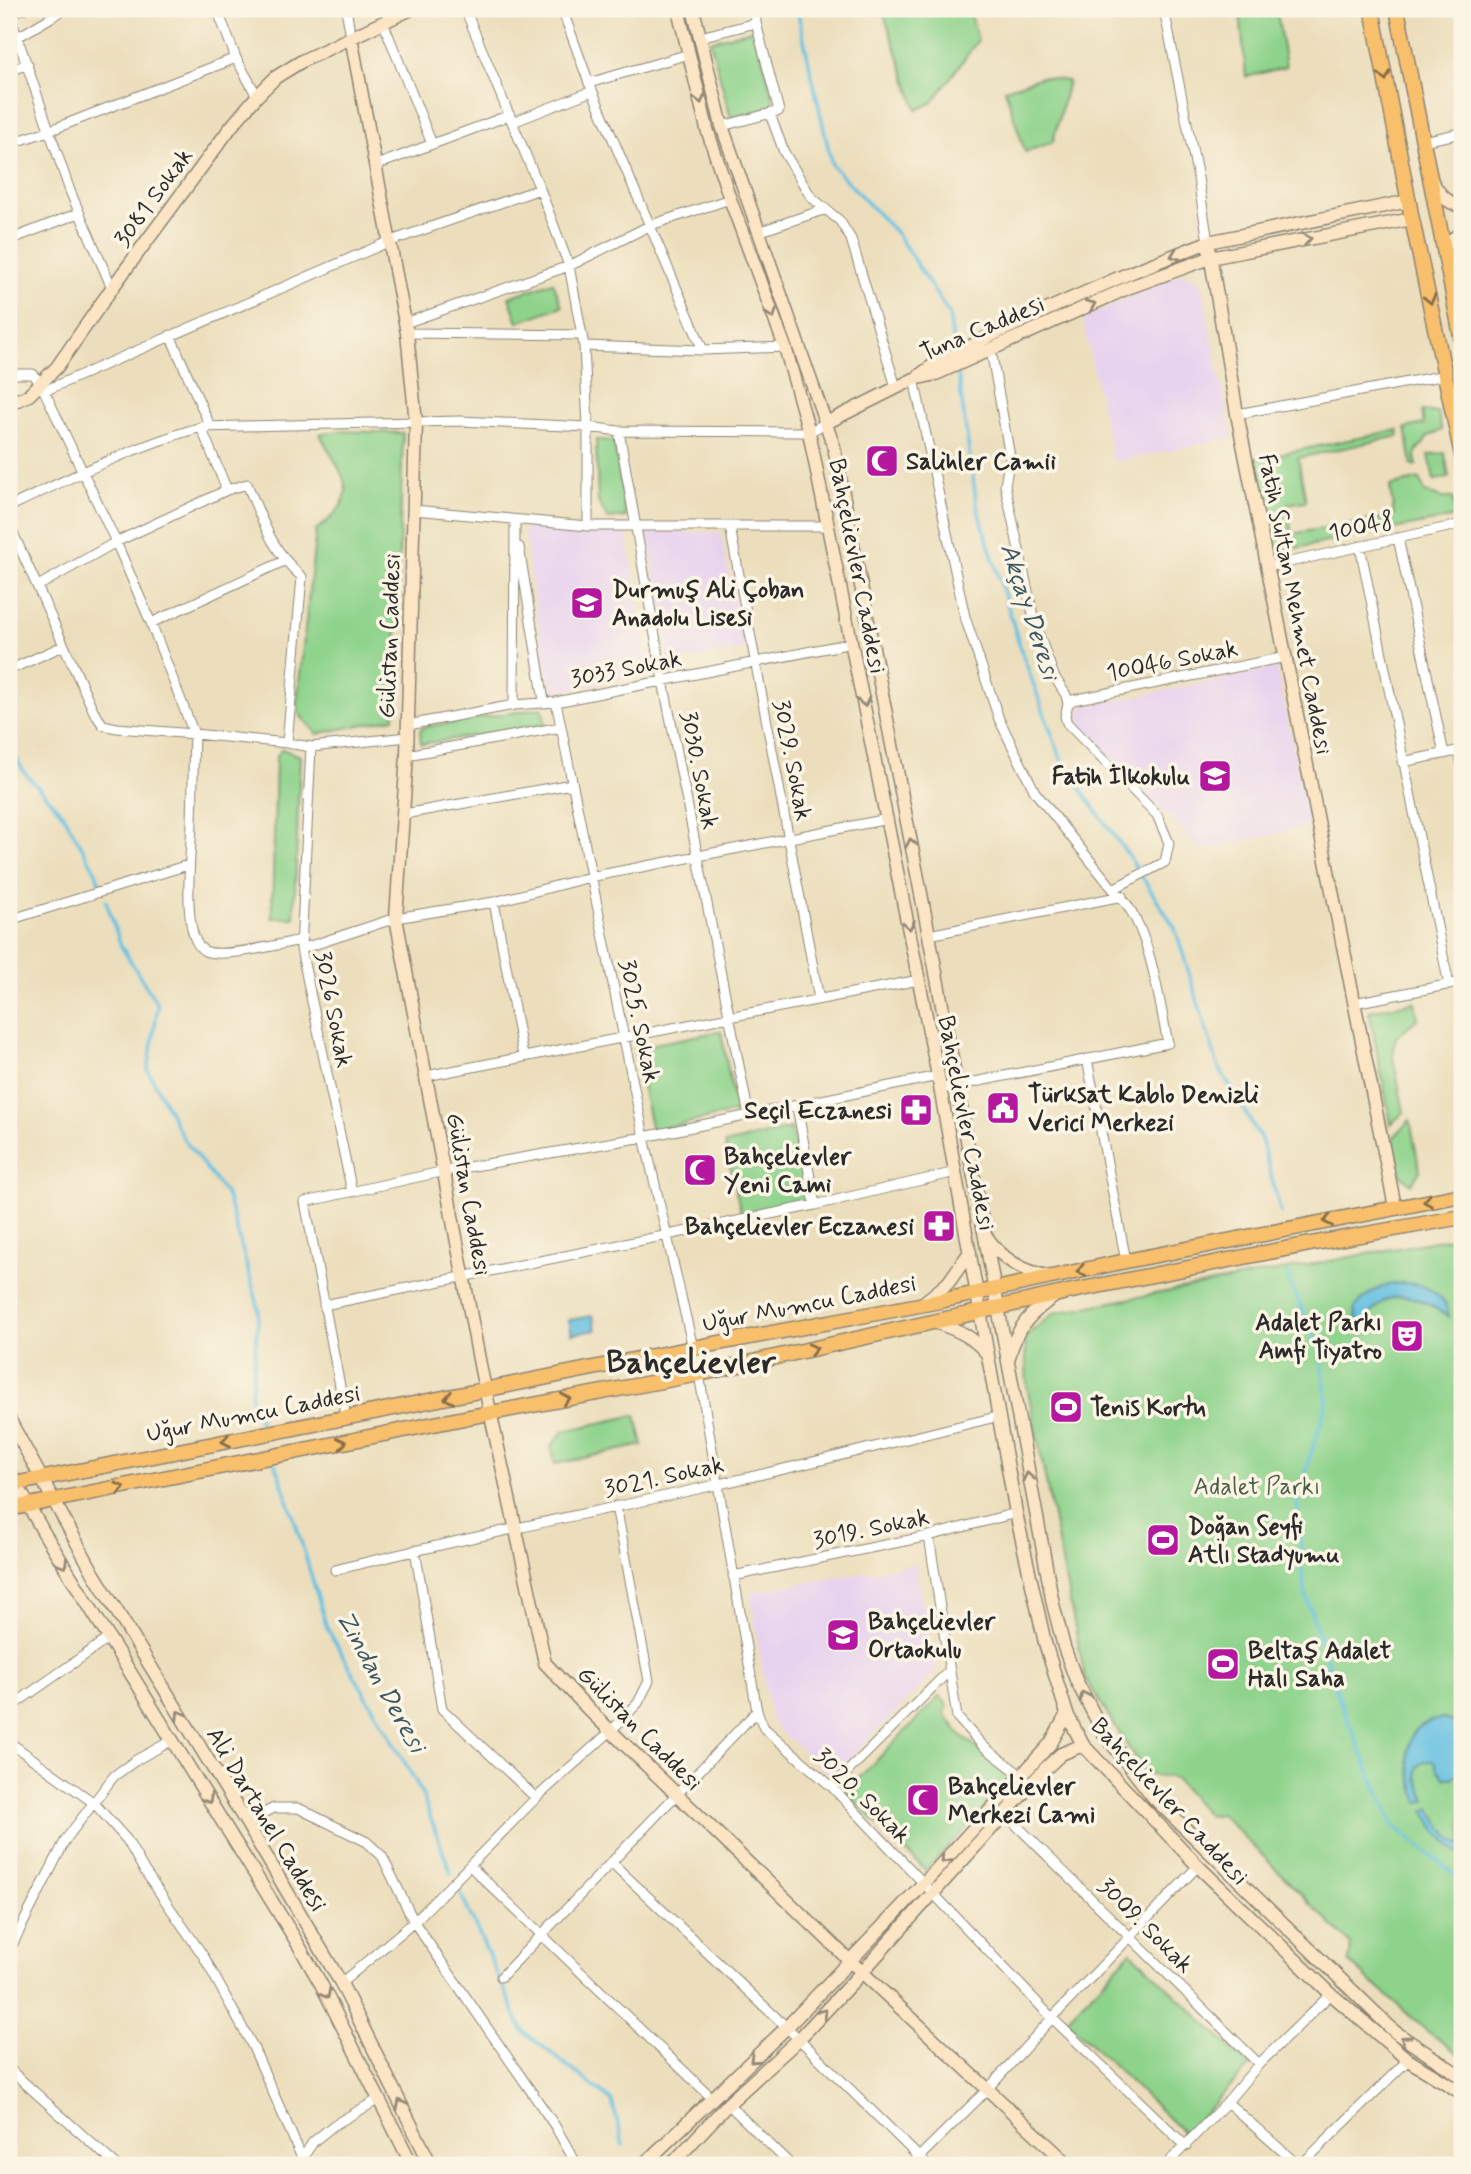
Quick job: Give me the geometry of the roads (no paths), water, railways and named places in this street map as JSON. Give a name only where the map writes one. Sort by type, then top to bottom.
[{"type":"main road","points":[[1372,9],[1412,219],[1462,456]]},
{"type":"main road","points":[[1397,9],[1462,341]]},
{"type":"main road","name":"Uğur Mumcu Caddesi","points":[[11,1480],[40,1478],[485,1391],[1462,1195]]},
{"type":"main road","name":"Uğur Mumcu Caddesi","points":[[9,1509],[699,1374],[1056,1295],[1310,1244],[1462,1217]]},
{"type":"street","points":[[23,9],[9,13],[79,212],[112,288]]},
{"type":"street","points":[[9,46],[18,37],[65,9]]},
{"type":"street","points":[[217,9],[236,58],[257,96]]},
{"type":"street","name":"Gülistan Caddesi","points":[[346,9],[406,328],[416,423],[408,731],[396,918],[485,1391],[544,1663],[850,1961],[1069,2165]]},
{"type":"street","name":"3081 Sokak","points":[[9,404],[43,387],[231,127],[276,77],[293,66],[411,9]]},
{"type":"street","points":[[466,9],[569,266],[584,346],[588,526]]},
{"type":"street","points":[[562,9],[591,87],[703,350]]},
{"type":"street","name":"Bahçelievler Caddesi","points":[[678,9],[707,130],[785,347],[809,432],[939,1083],[1016,1513],[1045,1643],[1067,1714],[1083,1745],[1198,1866],[1331,1994],[1408,2060],[1462,2093]]},
{"type":"street","name":"Bahçelievler Caddesi","points":[[693,9],[722,126],[834,447],[929,935],[1053,1604],[1076,1681],[1103,1732],[1154,1798],[1395,2032],[1462,2077]]},
{"type":"street","points":[[722,126],[779,111],[756,23],[755,9]]},
{"type":"street","name":"Fatih Sultan Mehmet Caddesi","points":[[1164,9],[1198,178],[1237,414],[1395,1207]]},
{"type":"street","points":[[383,22],[432,144]]},
{"type":"street","points":[[700,37],[756,23]]},
{"type":"street","points":[[374,166],[689,54]]},
{"type":"street","points":[[9,144],[236,58]]},
{"type":"street","points":[[9,71],[28,64]]},
{"type":"street","points":[[770,114],[784,152],[811,197],[841,222],[851,239],[896,387]]},
{"type":"street","points":[[1423,141],[1462,133]]},
{"type":"street","points":[[1429,176],[1438,193],[1447,202],[1462,207]]},
{"type":"street","points":[[43,387],[388,242],[540,189]]},
{"type":"street","points":[[406,328],[569,266],[650,225],[730,199]]},
{"type":"street","name":"Tuna Caddesi","points":[[986,348],[1132,272],[1208,242],[1409,201]]},
{"type":"street","points":[[758,232],[826,209]]},
{"type":"street","points":[[9,240],[79,212]]},
{"type":"street","name":"Tuna Caddesi","points":[[826,423],[934,370],[1130,287],[1210,258],[1412,219]]},
{"type":"street","points":[[1445,258],[1449,242],[1462,233]]},
{"type":"street","points":[[406,328],[582,335]]},
{"type":"street","points":[[170,335],[206,426],[227,490]]},
{"type":"street","points":[[584,346],[703,350],[785,347]]},
{"type":"street","points":[[986,348],[1010,457],[1005,485],[1029,602],[1054,676],[1066,695],[1067,723],[1157,816],[1169,843],[1165,863],[1113,889]]},
{"type":"street","points":[[9,374],[33,374],[43,387],[116,542],[194,734],[192,824],[188,865],[191,923],[195,941],[202,950],[220,955],[301,945],[396,918],[494,902],[590,877],[888,819]]},
{"type":"street","points":[[1237,414],[1446,375]]},
{"type":"street","points":[[346,1418],[305,1202],[445,1171],[644,1137],[797,1106],[939,1083],[957,1085],[1168,1043],[1147,942],[1122,896],[1113,889],[1035,792],[999,719],[965,617],[914,379]]},
{"type":"street","points":[[9,507],[82,472],[177,433],[206,426],[460,421],[619,431],[809,432],[826,423]]},
{"type":"street","name":"3030. Sokak","points":[[619,431],[663,681],[749,1116]]},
{"type":"street","points":[[38,586],[116,542],[227,490],[247,484],[270,538],[284,561],[302,577],[287,743]]},
{"type":"street","points":[[414,510],[588,526],[829,526]]},
{"type":"street","points":[[515,521],[544,701]]},
{"type":"street","points":[[514,705],[515,521]]},
{"type":"street","points":[[9,524],[63,646],[9,670]]},
{"type":"street","name":"10048","points":[[1267,567],[1462,524]]},
{"type":"street","name":"3029. Sokak","points":[[730,527],[819,999]]},
{"type":"street","points":[[1398,538],[1444,754]]},
{"type":"street","points":[[1360,546],[1449,985]]},
{"type":"street","points":[[151,623],[284,561]]},
{"type":"street","name":"3033 Sokak","points":[[63,646],[94,712],[103,725],[311,747],[408,731],[514,705],[556,702],[852,643]]},
{"type":"street","name":"10046 Sokak","points":[[1068,704],[1073,700],[1286,657]]},
{"type":"street","name":"3025. Sokak","points":[[556,702],[644,1137],[693,1348]]},
{"type":"street","name":"3033 Sokak","points":[[407,755],[561,727]]},
{"type":"street","name":"3026 Sokak","points":[[311,747],[301,945],[352,1192]]},
{"type":"street","points":[[1402,762],[1461,751],[1462,767]]},
{"type":"street","points":[[404,814],[572,784]]},
{"type":"street","points":[[9,920],[188,865]]},
{"type":"street","points":[[929,935],[1122,896]]},
{"type":"street","points":[[494,902],[523,1056]]},
{"type":"street","points":[[426,1076],[919,980]]},
{"type":"street","points":[[1354,1003],[1462,982]]},
{"type":"street","points":[[1087,1059],[1126,1261]]},
{"type":"street","points":[[797,1106],[815,1205]]},
{"type":"street","points":[[324,1304],[815,1205],[956,1172]]},
{"type":"street","points":[[984,1233],[1000,1255],[1010,1262],[1051,1277]]},
{"type":"street","points":[[922,1304],[948,1283],[970,1252]]},
{"type":"street","points":[[1007,1361],[1020,1327],[1032,1313],[1056,1295]]},
{"type":"street","points":[[937,1323],[973,1339],[988,1356]]},
{"type":"street","name":"3020. Sokak","points":[[699,1374],[757,1711],[764,1728],[832,1787],[1052,2018],[1186,2146]]},
{"type":"street","name":"3021. Sokak","points":[[335,1570],[415,1550],[716,1485],[1000,1416]]},
{"type":"street","name":"Ali Dartanel Caddesi","points":[[9,1419],[93,1574],[246,1822],[341,1983],[431,2165]]},
{"type":"street","name":"Ali Dartanel Caddesi","points":[[11,1480],[29,1505],[171,1741],[295,1939],[321,1984],[412,2165]]},
{"type":"street","points":[[341,1983],[414,1922],[536,1798],[638,1703],[649,1681],[616,1506]]},
{"type":"street","name":"3019. Sokak","points":[[733,1576],[929,1536],[1016,1513]]},
{"type":"street","points":[[929,1536],[957,1717],[983,1746],[1023,1776]]},
{"type":"street","points":[[415,1550],[442,1709],[536,1798]]},
{"type":"street","points":[[9,1708],[108,1638]]},
{"type":"street","points":[[832,1787],[950,1670]]},
{"type":"street","points":[[500,1977],[757,1711]]},
{"type":"street","points":[[671,2165],[728,2104],[799,2039],[862,1972],[928,1888],[1051,1743],[1067,1714]]},
{"type":"street","points":[[9,1951],[66,1839],[114,1776],[171,1741]]},
{"type":"street","points":[[9,1742],[94,1803],[127,1840],[144,1870],[204,1958],[253,2047],[300,2162]]},
{"type":"street","points":[[643,2165],[786,2028],[850,1961],[928,1888],[1062,1754],[1083,1745]]},
{"type":"street","points":[[246,1822],[274,1808],[298,1808],[367,1842],[382,1856],[414,1922],[555,2126],[577,2165]]},
{"type":"street","name":"3009. Sokak","points":[[1004,1813],[1259,2064]]},
{"type":"street","points":[[611,1862],[799,2039],[923,2161]]},
{"type":"street","points":[[470,1866],[712,2098]]},
{"type":"street","points":[[911,2165],[923,2161],[1052,2018],[1198,1866]]},
{"type":"street","points":[[1166,2165],[1227,2102],[1259,2064],[1331,1994]]},
{"type":"street","points":[[1227,2102],[1299,2165],[1408,2060]]},
{"type":"street","points":[[9,2069],[117,2165]]},
{"type":"street","points":[[300,2162],[313,2142],[334,2125],[379,2099]]},
{"type":"street","points":[[728,2104],[790,2165]]},
{"type":"street","points":[[1451,2165],[1462,2154]]},
{"type":"water","points":[[1408,1283],[1423,1286],[1441,1297],[1449,1317],[1412,1298],[1392,1298],[1383,1302],[1359,1327],[1354,1309],[1365,1297],[1385,1286]]},
{"type":"water","points":[[593,1316],[596,1330],[572,1334],[569,1320]]},
{"type":"water","points":[[1443,1719],[1462,1725],[1462,1770],[1452,1778],[1446,1778],[1437,1769],[1434,1761],[1421,1764],[1417,1768],[1417,1777],[1426,1800],[1419,1803],[1409,1764],[1411,1739],[1417,1730],[1427,1723]]},
{"type":"water","points":[[1430,1808],[1449,1836],[1462,1846],[1462,1857],[1440,1835],[1424,1811]]},
{"type":"waterway","name":"Akçay Deresi","points":[[797,9],[832,165],[897,234],[949,314],[954,350]]},
{"type":"waterway","name":"Akçay Deresi","points":[[957,368],[977,506],[1022,653],[1063,764],[1128,855],[1175,928],[1218,1066],[1261,1139],[1281,1213]]},
{"type":"waterway","name":"Zindan Deresi","points":[[9,745],[24,772],[63,814],[96,872],[100,885]]},
{"type":"waterway","name":"Zindan Deresi","points":[[106,901],[121,946],[158,1005],[148,1070],[183,1138],[227,1196],[259,1309],[251,1397],[262,1428]]},
{"type":"waterway","name":"Akçay Deresi","points":[[1287,1273],[1320,1348],[1327,1401],[1297,1499],[1304,1589],[1342,1707],[1393,1825],[1462,1880]]},
{"type":"waterway","name":"Zindan Deresi","points":[[275,1463],[327,1628],[420,1789],[451,1873]]},
{"type":"waterway","name":"Zindan Deresi","points":[[459,1890],[523,2031],[612,2101],[623,2145]]},
{"type":"place","name":"Salihler Camii","points":[[882,461]]},
{"type":"place","name":"Durmuş Ali Çoban Anadolu Lisesi","points":[[587,603]]},
{"type":"place","name":"Fatih İlkokulu","points":[[1215,776]]},
{"type":"place","name":"Türksat Kablo Denizli Verici Merkezi","points":[[1003,1108]]},
{"type":"place","name":"Seçil Eczanesi","points":[[916,1110]]},
{"type":"place","name":"Bahçelievler Yeni Cami","points":[[700,1170]]},
{"type":"place","name":"Bahçelievler Eczanesi","points":[[939,1226]]},
{"type":"place","name":"Adalet Parkı Amfi Tiyatro","points":[[1407,1336]]},
{"type":"place","name":"Tenis Kortu","points":[[1066,1407]]},
{"type":"place","name":"Doğan Seyfi Atlı Stadyumu","points":[[1163,1540]]},
{"type":"place","name":"Bahçelievler Ortaokulu","points":[[843,1635]]},
{"type":"place","name":"Beltaş Adalet Halı Saha","points":[[1223,1664]]},
{"type":"place","name":"Bahçelievler Merkezi Cami","points":[[923,1800]]},
{"type":"district","name":"Bahçelievler","points":[[691,1361]]},
{"type":"park label","name":"Adalet Parkı","points":[[1257,1486]]}]
